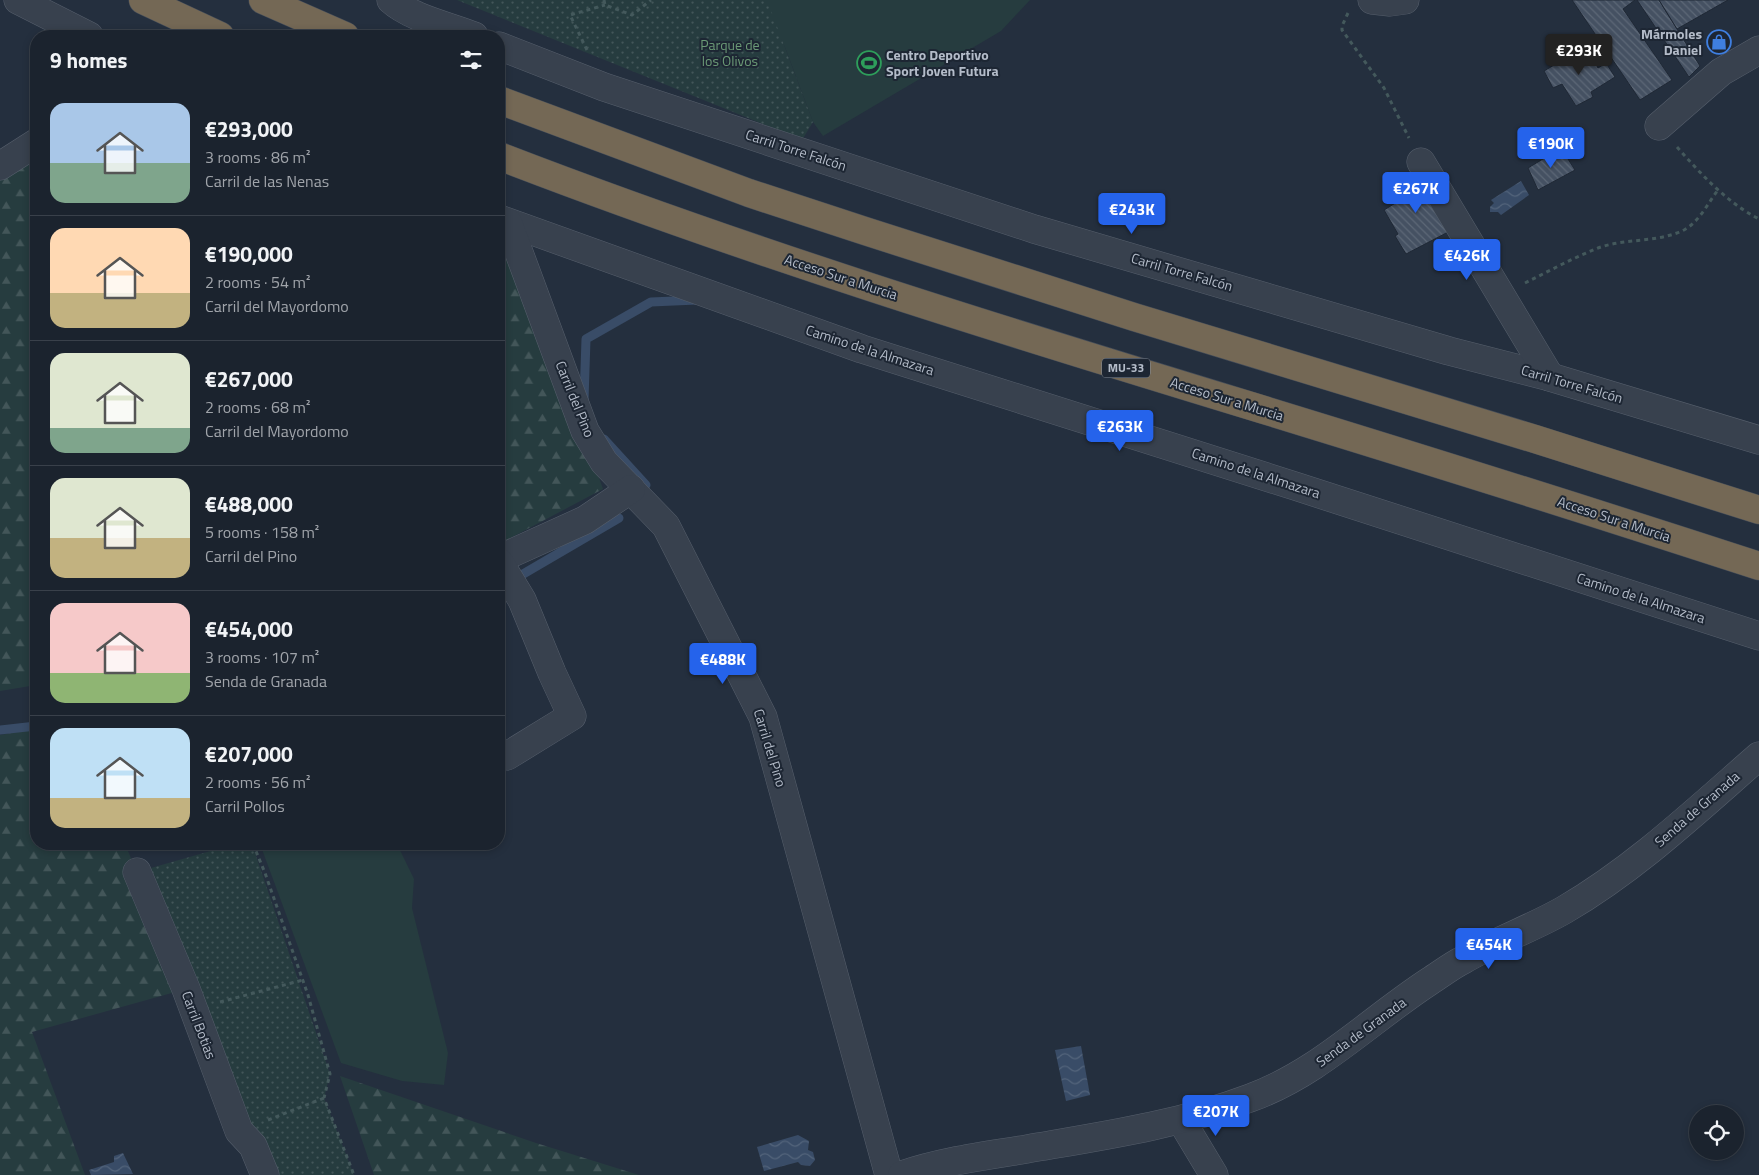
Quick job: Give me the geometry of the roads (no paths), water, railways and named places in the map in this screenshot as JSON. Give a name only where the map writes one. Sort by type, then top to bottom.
[{"type":"highway","points":[[143,0],[207,30]]},
{"type":"highway","points":[[263,0],[331,30]]},
{"type":"highway","points":[[505,102],[732,186],[865,231],[1759,510]]},
{"type":"highway","name":"Acceso Sur a Murcia","points":[[505,158],[588,190],[854,282],[1099,360],[1517,488],[1759,566]]},
{"type":"street","points":[[18,0],[77,30]]},
{"type":"street","points":[[391,0],[396,5],[416,15],[457,30]]},
{"type":"street","points":[[1362,3],[1405,0]]},
{"type":"street","name":"Carril Torre Falcón","points":[[505,48],[604,88],[1034,229],[1449,350],[1550,377],[1759,440]]},
{"type":"street","points":[[1659,126],[1721,72],[1759,50]]},
{"type":"street","points":[[0,166],[30,147]]},
{"type":"street","points":[[1421,162],[1550,377]]},
{"type":"street","name":"Camino de la Almazara","points":[[505,221],[862,349],[1759,636]]},
{"type":"street","name":"Carril del Pino","points":[[505,224],[585,430],[604,462],[666,526],[763,717],[889,1175]]},
{"type":"street","points":[[505,558],[584,520],[631,489]]},
{"type":"street","points":[[505,571],[522,600],[572,716],[507,756]]},
{"type":"street","name":"Senda de Granada","points":[[902,1175],[921,1168],[956,1160],[1135,1130],[1181,1120],[1284,1085],[1317,1064],[1423,986],[1462,960],[1563,911],[1611,880],[1666,837],[1759,756]]},
{"type":"street","name":"Carril Botias","points":[[137,872],[193,1009],[239,1131],[253,1146],[265,1175]]},
{"type":"street","points":[[1181,1120],[1214,1175]]},
{"type":"water","points":[[1521,181],[1529,195],[1501,215],[1498,212],[1490,212],[1490,207],[1494,203],[1491,200]]},
{"type":"water","points":[[1081,1046],[1090,1095],[1066,1101],[1055,1050]]},
{"type":"water","points":[[798,1135],[809,1141],[808,1150],[813,1152],[815,1160],[810,1166],[801,1165],[798,1162],[764,1171],[757,1147]]},
{"type":"water","points":[[123,1153],[133,1174],[91,1175],[89,1170],[114,1162],[114,1156]]},
{"type":"waterway","points":[[584,400],[586,339],[651,302],[697,300]]},
{"type":"waterway","points":[[604,439],[646,485]]},
{"type":"waterway","points":[[518,577],[619,518]]},
{"type":"waterway","points":[[0,730],[30,727]]},
{"type":"place","name":"Mármoles Daniel","points":[[1719,42]]},
{"type":"place","name":"Centro Deportivo Sport Joven Futura","points":[[869,63]]},
{"type":"park label","name":"Parque de los Olivos","points":[[730,54]]}]
